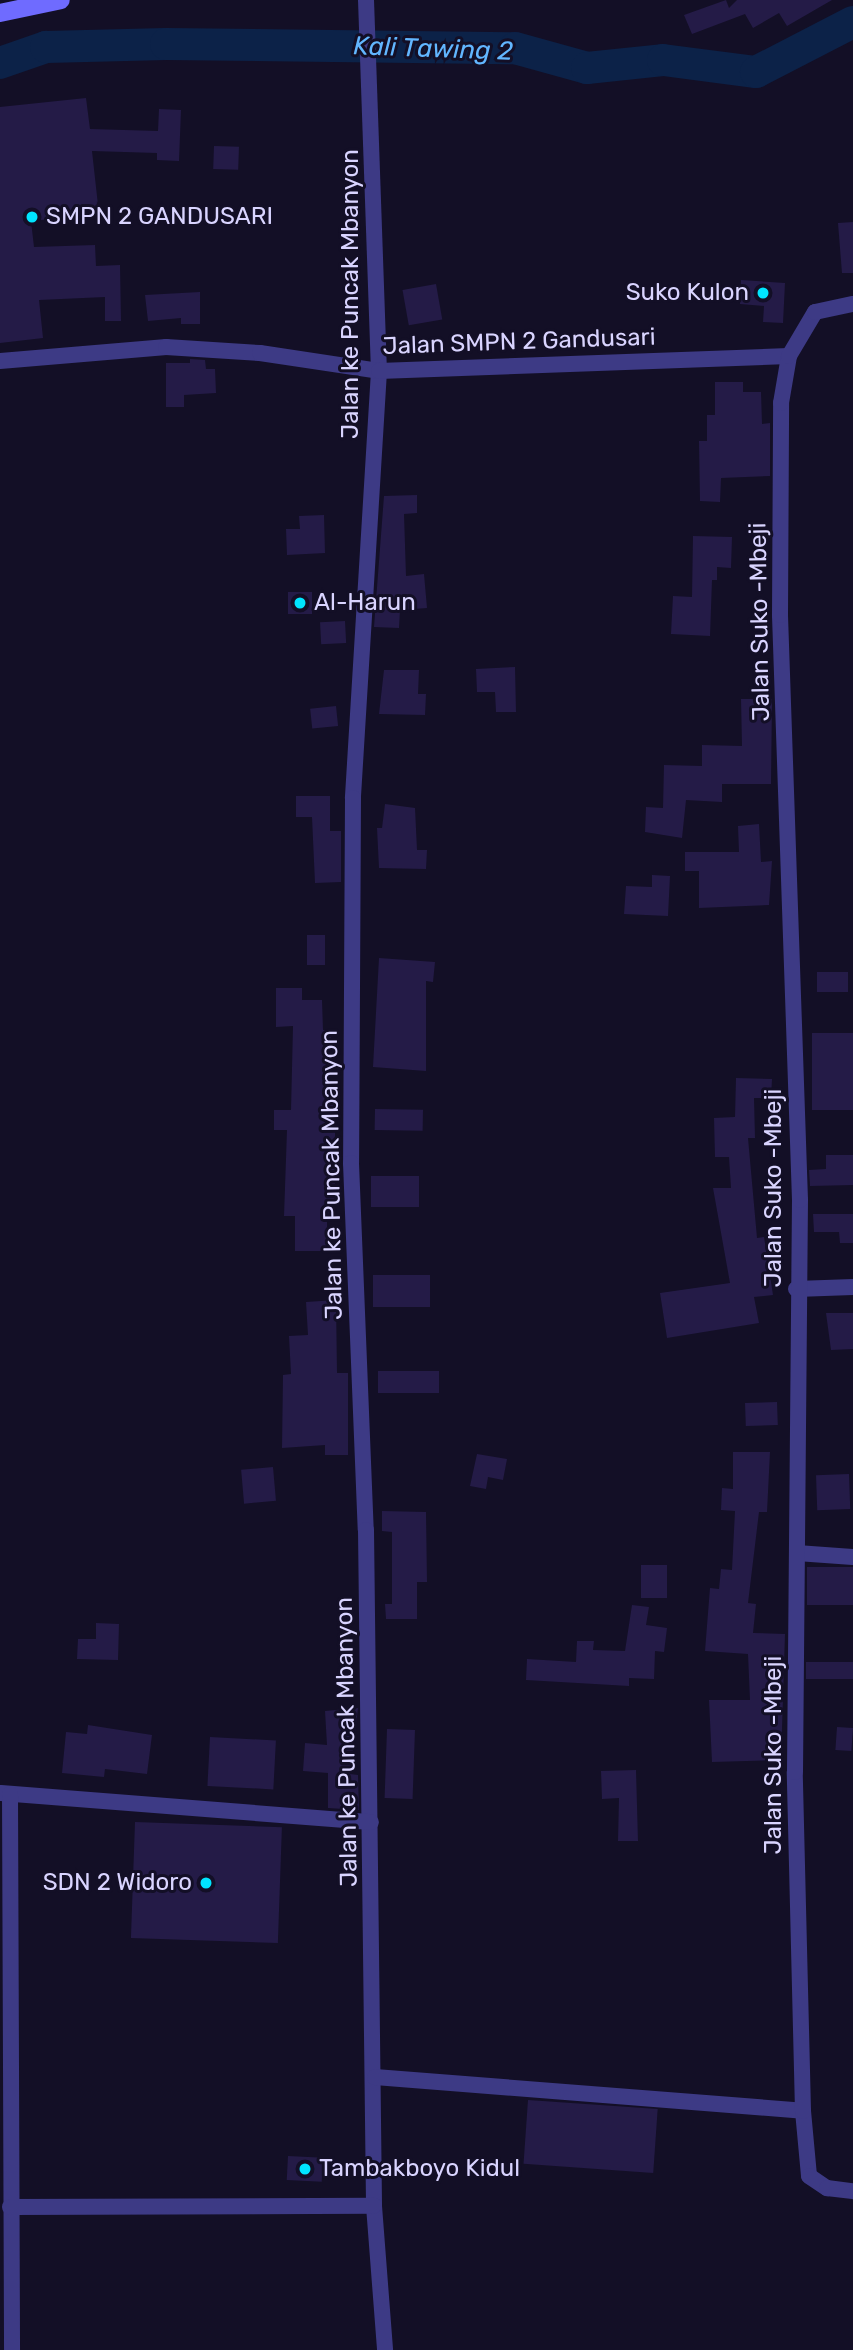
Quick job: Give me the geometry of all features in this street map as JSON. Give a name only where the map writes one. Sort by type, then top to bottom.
[{"type":"street","points":[[0,13],[61,0]]},
{"type":"street","name":"Jalan ke Puncak Mbanyon","points":[[366,4],[373,99],[379,371],[353,811],[351,1163],[372,1822],[374,2206],[385,2350]]},
{"type":"street","name":"Jalan Suko -Mbeji","points":[[853,304],[815,312],[789,356],[781,404],[780,615],[800,1187],[796,1289],[803,2111],[809,2176],[827,2188],[853,2191]]},
{"type":"street","name":"Jalan SMPN 2 Gandusari","points":[[0,360],[166,348],[260,353],[379,371],[789,356]]},
{"type":"street","points":[[796,1289],[853,1287]]},
{"type":"street","points":[[797,1553],[853,1557]]},
{"type":"street","points":[[12,2350],[5,1793],[372,1822]]},
{"type":"street","points":[[375,2077],[803,2111]]},
{"type":"street","points":[[10,2207],[374,2206]]},
{"type":"building","points":[[726,0],[729,8],[737,0],[832,0],[787,26],[779,13],[753,28],[745,14],[692,34],[684,15]]},
{"type":"building","name":"SMPN 2 GANDUSARI","points":[[86,98],[90,129],[158,131],[159,109],[181,110],[179,161],[157,160],[157,153],[92,151],[99,214],[31,221],[34,247],[95,245],[96,266],[120,265],[121,321],[105,321],[105,297],[39,300],[43,338],[0,343],[0,107]]},
{"type":"building","points":[[214,146],[239,147],[238,170],[213,169]]},
{"type":"building","points":[[853,222],[853,273],[842,273],[838,223]]},
{"type":"building","name":"Suko Kulon","points":[[741,280],[785,283],[783,323],[763,322],[764,306],[740,304]]},
{"type":"building","points":[[436,284],[442,319],[409,325],[403,290]]},
{"type":"building","points":[[200,292],[200,324],[181,324],[181,318],[148,321],[145,295]]},
{"type":"building","points":[[190,359],[205,360],[206,369],[215,369],[216,393],[184,395],[184,407],[166,407],[166,363],[190,363]]},
{"type":"building","points":[[715,382],[743,382],[743,392],[761,392],[762,424],[770,423],[770,476],[721,478],[720,502],[700,501],[699,441],[707,441],[707,415],[715,415]]},
{"type":"building","points":[[417,495],[417,513],[404,514],[406,576],[424,574],[427,608],[400,610],[399,628],[374,627],[384,496]]},
{"type":"building","points":[[324,515],[325,553],[287,555],[286,529],[300,529],[299,516]]},
{"type":"building","points":[[693,536],[732,537],[731,568],[717,567],[717,580],[712,580],[710,636],[671,634],[673,596],[692,597]]},
{"type":"building","name":"Al-Harun","points":[[288,592],[312,592],[312,614],[288,614]]},
{"type":"building","points":[[345,621],[346,643],[321,644],[320,622]]},
{"type":"building","points":[[515,667],[516,712],[496,712],[495,692],[477,692],[476,669]]},
{"type":"building","points":[[384,670],[419,670],[418,694],[426,694],[425,715],[379,714]]},
{"type":"building","points":[[741,699],[772,699],[771,784],[722,784],[722,802],[686,800],[682,838],[645,832],[646,807],[663,808],[664,765],[702,766],[702,745],[742,746]]},
{"type":"building","points":[[336,706],[338,726],[312,729],[310,709]]},
{"type":"building","points":[[296,796],[330,796],[330,831],[341,831],[341,882],[315,883],[312,817],[296,817]]},
{"type":"building","points":[[385,804],[415,808],[417,850],[427,850],[426,869],[379,868],[377,828],[382,828]]},
{"type":"building","points":[[759,824],[761,862],[772,861],[769,905],[699,908],[699,871],[685,871],[685,852],[739,852],[738,826]]},
{"type":"building","points":[[652,875],[670,876],[668,916],[624,914],[626,886],[652,887]]},
{"type":"building","points":[[307,935],[325,935],[325,965],[307,965]]},
{"type":"building","points":[[379,958],[435,962],[433,982],[426,981],[426,1071],[373,1067]]},
{"type":"building","points":[[817,972],[848,972],[848,992],[817,992]]},
{"type":"building","points":[[276,988],[302,988],[302,1000],[322,1000],[323,1030],[331,1030],[331,1048],[326,1048],[327,1087],[335,1087],[335,1184],[334,1215],[327,1215],[327,1251],[295,1251],[295,1216],[284,1216],[287,1130],[274,1130],[274,1110],[291,1110],[293,1026],[276,1027]]},
{"type":"building","points":[[812,1033],[853,1033],[853,1110],[812,1110]]},
{"type":"building","points":[[736,1078],[772,1079],[771,1098],[754,1098],[755,1138],[748,1138],[757,1238],[764,1237],[773,1295],[754,1297],[759,1323],[667,1338],[660,1293],[730,1283],[713,1188],[731,1188],[729,1157],[715,1157],[714,1118],[735,1117]]},
{"type":"building","points":[[375,1109],[423,1110],[423,1131],[375,1130]]},
{"type":"building","points":[[826,1155],[853,1155],[853,1185],[810,1186],[809,1170],[826,1169]]},
{"type":"building","points":[[371,1176],[419,1176],[419,1207],[371,1207]]},
{"type":"building","points":[[813,1214],[853,1214],[853,1243],[840,1243],[839,1232],[814,1232]]},
{"type":"building","points":[[373,1275],[430,1275],[430,1307],[373,1307]]},
{"type":"building","points":[[336,1300],[337,1373],[348,1373],[348,1455],[325,1455],[325,1445],[282,1448],[283,1375],[291,1374],[289,1336],[308,1335],[306,1302]]},
{"type":"building","points":[[826,1313],[853,1313],[853,1349],[831,1350]]},
{"type":"building","points":[[378,1371],[439,1371],[439,1393],[378,1393]]},
{"type":"building","points":[[777,1402],[778,1425],[746,1426],[745,1403]]},
{"type":"building","points":[[733,1452],[770,1452],[767,1512],[759,1512],[748,1603],[756,1604],[753,1633],[785,1634],[781,1760],[712,1762],[709,1700],[750,1700],[748,1654],[705,1651],[710,1588],[719,1589],[721,1569],[732,1570],[735,1511],[721,1510],[722,1488],[733,1489]]},
{"type":"building","points":[[477,1454],[507,1459],[503,1480],[488,1477],[486,1489],[470,1486]]},
{"type":"building","points":[[273,1467],[276,1501],[244,1504],[241,1470]]},
{"type":"building","points":[[849,1474],[850,1509],[817,1510],[816,1475]]},
{"type":"building","points":[[382,1511],[426,1512],[427,1582],[417,1582],[417,1619],[386,1619],[385,1604],[392,1604],[392,1532],[382,1531]]},
{"type":"building","points":[[641,1565],[667,1565],[667,1598],[641,1598]]},
{"type":"building","points":[[807,1567],[853,1567],[853,1605],[807,1605]]},
{"type":"building","points":[[632,1605],[649,1607],[646,1625],[667,1628],[664,1652],[655,1651],[654,1679],[629,1678],[629,1686],[526,1680],[527,1659],[576,1662],[577,1641],[594,1641],[593,1650],[625,1651]]},
{"type":"building","points":[[96,1623],[119,1624],[118,1660],[77,1659],[78,1639],[96,1639]]},
{"type":"building","points":[[806,1662],[853,1662],[853,1679],[806,1679]]},
{"type":"building","points":[[358,1708],[350,1774],[358,1775],[359,1810],[328,1808],[328,1773],[303,1771],[305,1743],[327,1745],[325,1711]]},
{"type":"building","points":[[88,1725],[152,1735],[147,1774],[105,1769],[104,1777],[62,1773],[66,1732],[87,1734]]},
{"type":"building","points":[[837,1727],[853,1728],[851,1751],[835,1750]]},
{"type":"building","points":[[387,1729],[415,1730],[413,1799],[385,1798]]},
{"type":"building","points":[[210,1737],[276,1740],[273,1789],[207,1786]]},
{"type":"building","points":[[636,1770],[638,1841],[618,1841],[619,1798],[602,1799],[601,1771]]},
{"type":"building","name":"SDN 2 Widoro","points":[[135,1822],[282,1827],[278,1943],[131,1938]]},
{"type":"building","points":[[528,2100],[658,2109],[653,2173],[524,2164]]},
{"type":"building","name":"Tambakboyo Kidul","points":[[288,2156],[323,2158],[322,2182],[287,2180]]},
{"type":"waterway","name":"Kali Tawing 2","points":[[0,63],[46,47],[166,44],[515,48],[587,68],[663,60],[756,72],[853,22]]},
{"type":"place","name":"SMPN 2 GANDUSARI","points":[[32,217]]},
{"type":"place","name":"Suko Kulon","points":[[763,293]]},
{"type":"place","name":"Al-Harun","points":[[300,603]]},
{"type":"place","name":"SDN 2 Widoro","points":[[206,1883]]},
{"type":"place","name":"Tambakboyo Kidul","points":[[305,2169]]}]
